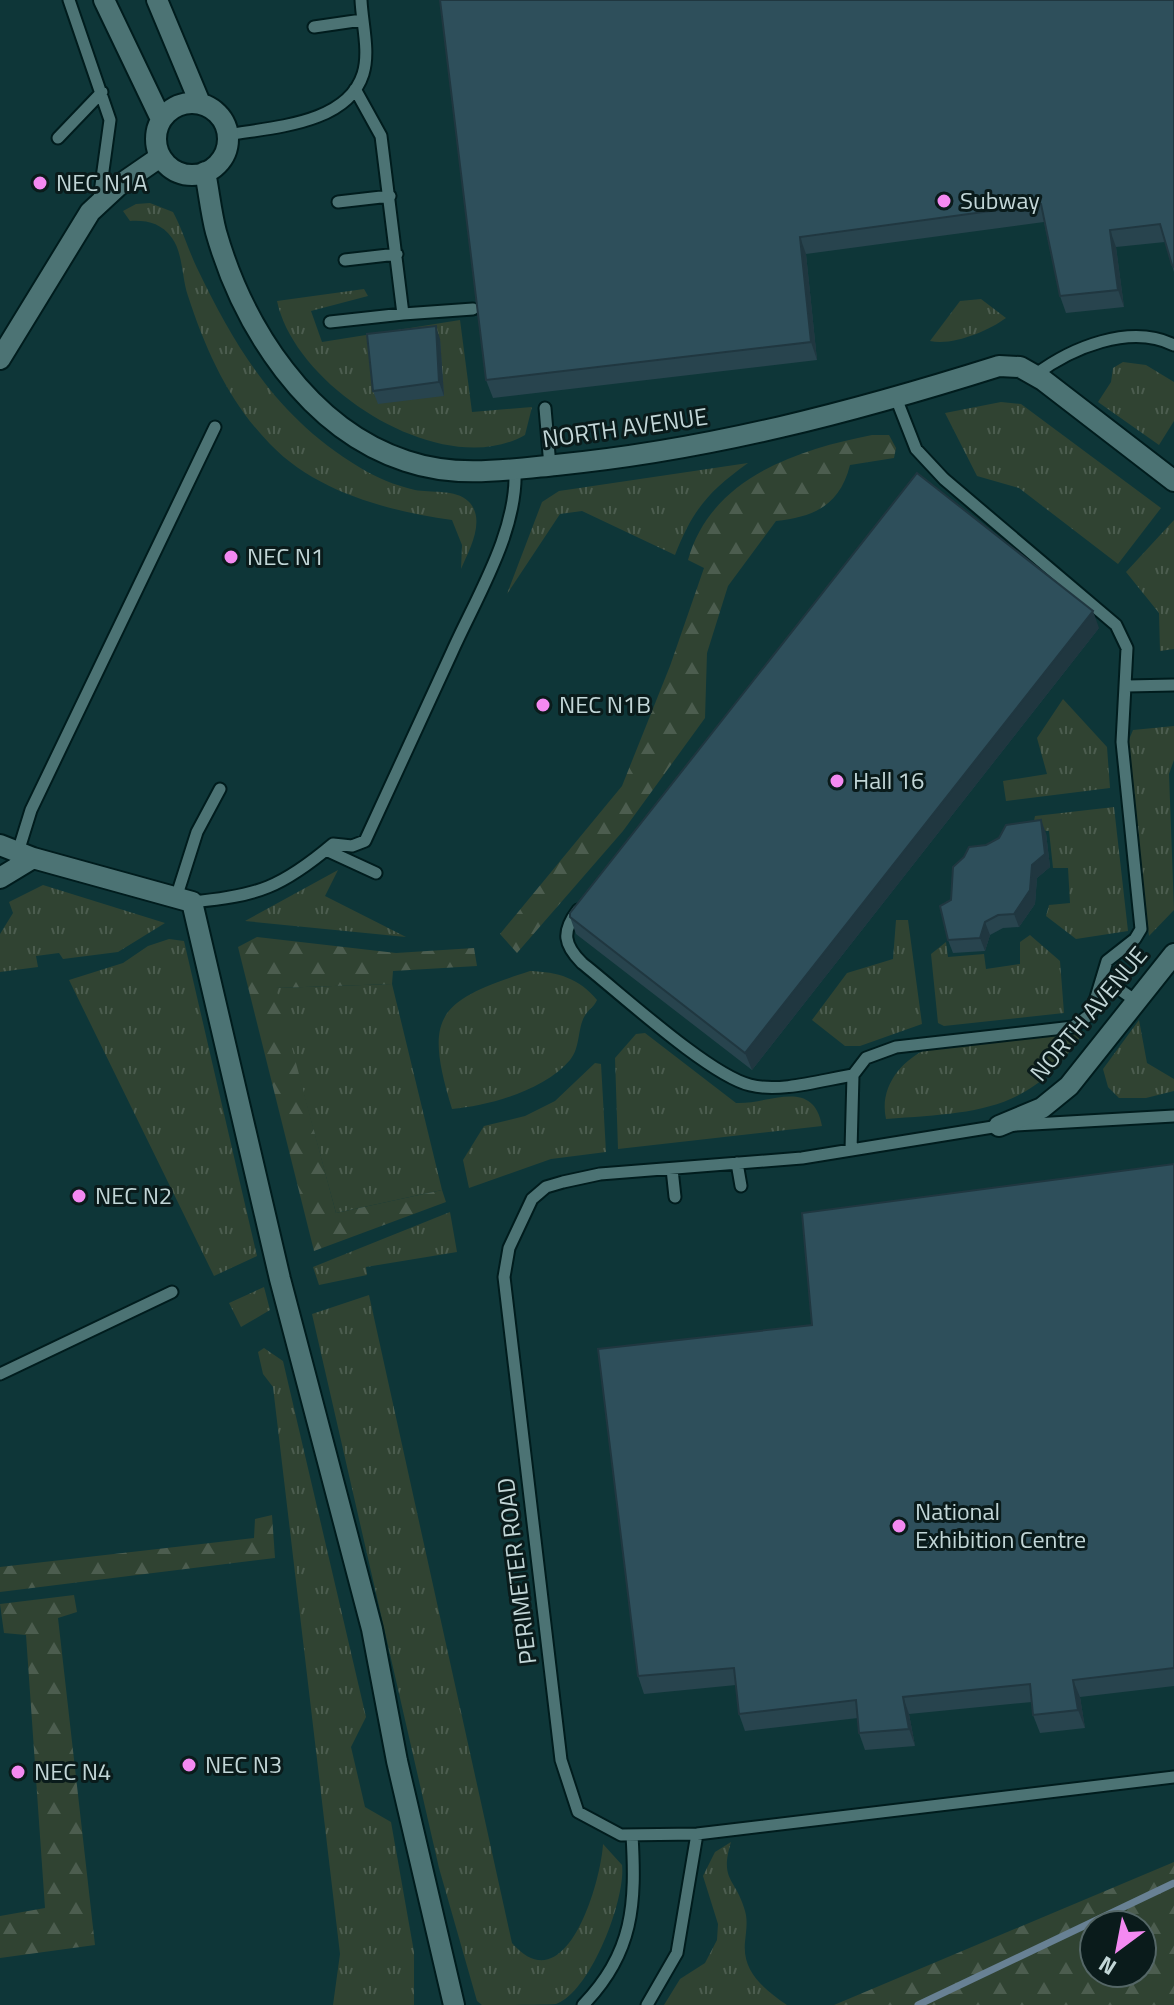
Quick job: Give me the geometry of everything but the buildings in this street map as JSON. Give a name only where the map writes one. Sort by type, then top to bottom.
[{"type":"street","points":[[104,0],[161,119]]},
{"type":"street","points":[[157,0],[200,103],[219,115],[228,135],[225,154],[205,172],[184,174],[172,169],[160,157],[155,135],[161,119],[180,104],[200,103]]},
{"type":"street","points":[[0,359],[71,238],[98,205],[160,157]]},
{"type":"street","name":"NORTH AVENUE","points":[[205,172],[216,232],[258,333],[288,377],[345,428],[405,461],[461,473],[647,456],[812,422],[999,366],[1020,367],[1035,375],[1174,481]]},
{"type":"street","points":[[0,878],[17,852],[184,900],[372,1629],[400,1775],[454,2005]]},
{"type":"street","name":"NORTH AVENUE","points":[[999,1126],[1042,1108],[1069,1086],[1174,954]]},
{"type":"lane","points":[[69,0],[110,120],[98,205]]},
{"type":"lane","points":[[228,135],[315,118],[341,103],[355,89],[363,75],[365,57],[361,0]]},
{"type":"lane","points":[[314,27],[362,20]]},
{"type":"lane","points":[[355,89],[381,136],[403,314]]},
{"type":"lane","points":[[58,138],[102,92]]},
{"type":"lane","points":[[338,202],[390,196]]},
{"type":"lane","points":[[345,260],[397,254]]},
{"type":"lane","points":[[330,322],[473,309]]},
{"type":"lane","points":[[1035,375],[1060,356],[1099,342],[1151,338],[1174,345]]},
{"type":"lane","points":[[851,1150],[853,1075],[866,1058],[896,1047],[1073,1027],[1091,1014],[1107,961],[1135,939],[1141,929],[1122,742],[1127,648],[1116,625],[930,465],[916,449],[896,398]]},
{"type":"lane","points":[[545,408],[550,466]]},
{"type":"lane","points":[[17,852],[31,810],[215,427]]},
{"type":"lane","points":[[921,477],[930,465]]},
{"type":"lane","points":[[220,789],[197,832],[184,900],[257,894],[297,874],[333,844],[352,846],[365,841],[482,586],[509,518],[516,491],[515,469]]},
{"type":"lane","points":[[1127,686],[1174,685]]},
{"type":"lane","points":[[326,850],[376,873]]},
{"type":"lane","points":[[591,894],[572,918],[565,934],[566,947],[721,1073],[751,1086],[791,1085],[853,1075]]},
{"type":"lane","points":[[1103,978],[1136,1001]]},
{"type":"lane","name":"PERIMETER ROAD","points":[[1174,1116],[999,1126],[851,1150],[600,1174],[546,1187],[532,1199],[509,1248],[504,1277],[564,1774],[578,1812],[621,1835],[697,1834],[1174,1777]]},
{"type":"lane","points":[[737,1163],[741,1186]]},
{"type":"lane","points":[[672,1169],[675,1197]]},
{"type":"lane","points":[[0,1374],[172,1292]]},
{"type":"lane","points":[[647,2005],[677,1953],[697,1834]]},
{"type":"lane","points":[[583,2005],[611,1968],[629,1925],[636,1892],[632,1835]]},
{"type":"green space","points":[[150,203],[173,212],[197,268],[244,355],[305,427],[330,448],[379,478],[415,490],[457,495],[468,501],[476,517],[475,535],[461,569],[462,545],[452,520],[378,505],[331,487],[288,461],[255,428],[211,356],[188,296],[172,238],[153,224],[130,221],[123,211],[136,204]]},
{"type":"green space","points":[[364,289],[368,296],[311,311],[322,342],[460,320],[472,412],[532,407],[525,435],[492,446],[454,446],[415,436],[377,418],[342,394],[312,365],[289,334],[277,301]]},
{"type":"green space","points":[[981,299],[1006,318],[970,336],[930,341],[960,301]]},
{"type":"green space","points":[[1123,362],[1146,365],[1174,382],[1174,421],[1159,445],[1098,402],[1111,382],[1113,368]]},
{"type":"green space","points":[[1001,402],[1021,404],[1161,508],[1118,564],[1019,488],[977,476],[945,413]]},
{"type":"green space","points":[[872,435],[889,435],[896,448],[894,458],[850,465],[840,490],[824,506],[802,516],[776,521],[728,586],[707,653],[705,718],[623,831],[517,953],[500,934],[622,786],[670,666],[704,568],[688,560],[699,532],[716,508],[736,488],[760,472],[814,449]]},
{"type":"green space","points":[[748,463],[704,502],[675,555],[582,511],[560,514],[507,594],[542,502],[559,491]]},
{"type":"green space","points":[[1174,520],[1174,649],[1160,651],[1159,613],[1126,572]]},
{"type":"green space","points":[[1063,699],[1107,747],[1110,788],[1006,801],[1003,781],[1047,774],[1037,738]]},
{"type":"green space","points":[[1174,726],[1174,760],[1169,774],[1174,910],[1149,936],[1125,749],[1133,730]]},
{"type":"green space","points":[[1114,807],[1128,931],[1076,939],[1046,916],[1049,905],[1070,903],[1068,868],[1053,868],[1049,831],[1032,830],[1035,816]]},
{"type":"green space","points":[[338,870],[325,896],[406,937],[245,921]]},
{"type":"green space","points":[[43,885],[165,923],[118,952],[63,959],[59,953],[36,956],[38,967],[0,972],[0,934],[13,913],[9,902]]},
{"type":"green space","points":[[896,920],[908,920],[922,1024],[860,1046],[845,1046],[812,1020],[847,973],[893,959]]},
{"type":"green space","points":[[1030,935],[1060,961],[1064,1013],[944,1026],[938,1023],[931,954],[946,942],[948,957],[984,954],[986,969],[1020,964],[1020,942]]},
{"type":"green space","points":[[257,937],[396,953],[474,948],[477,966],[393,971],[392,984],[276,988],[336,1213],[442,1190],[446,1202],[314,1251],[238,947]]},
{"type":"green space","points":[[169,939],[184,941],[257,1256],[214,1276],[69,980],[123,963],[148,946]]},
{"type":"green space","points":[[530,971],[567,978],[583,986],[597,1000],[583,1019],[573,1055],[559,1071],[516,1095],[452,1109],[439,1052],[440,1031],[446,1016],[457,1003],[475,992]]},
{"type":"green space","points":[[392,984],[442,1190],[336,1213],[275,988]]},
{"type":"green space","points":[[1139,1020],[1147,1063],[1174,1079],[1174,1091],[1146,1098],[1119,1098],[1108,1087],[1103,1069]]},
{"type":"green space","points":[[1084,1031],[1044,1079],[998,1104],[947,1114],[886,1119],[886,1096],[894,1076],[909,1060],[929,1048]]},
{"type":"green space","points":[[645,1033],[736,1103],[799,1097],[817,1111],[822,1126],[618,1149],[615,1058],[636,1034]]},
{"type":"green space","points":[[595,1063],[601,1064],[606,1152],[551,1159],[469,1188],[463,1160],[484,1126],[525,1116],[555,1101]]},
{"type":"green space","points":[[450,1212],[457,1252],[366,1267],[367,1275],[319,1285],[313,1267]]},
{"type":"green space","points":[[264,1287],[270,1310],[241,1327],[229,1303]]},
{"type":"green space","points":[[369,1295],[512,1943],[531,1958],[549,1959],[564,1949],[588,1908],[603,1844],[622,1865],[618,1899],[604,1942],[582,1982],[556,2004],[482,2005],[477,2001],[439,1868],[312,1314]]},
{"type":"green space","points":[[264,1348],[283,1361],[366,1717],[351,1747],[365,1807],[391,1822],[414,1952],[414,2005],[333,2005],[340,1954],[273,1387],[263,1374],[258,1352]]},
{"type":"green space","points":[[272,1515],[275,1558],[0,1592],[0,1567],[254,1538],[255,1519]]},
{"type":"green space","points":[[74,1595],[77,1612],[58,1618],[95,1945],[0,1958],[0,1916],[45,1908],[26,1635],[4,1633],[0,1604]]},
{"type":"green space","points":[[731,1842],[727,1865],[746,1915],[747,1962],[756,1979],[787,2005],[664,2005],[680,1979],[705,1963],[717,1940],[718,1924],[703,1876],[715,1852]]},
{"type":"green space","points":[[1174,1862],[1174,2005],[834,2005]]},
{"type":"waterway","points":[[918,2005],[1174,1883]]},
{"type":"place","name":"NEC N1A","points":[[40,183]]},
{"type":"place","name":"Subway","points":[[944,201]]},
{"type":"place","name":"NEC N1","points":[[231,557]]},
{"type":"place","name":"NEC N1B","points":[[543,705]]},
{"type":"place","name":"Hall 16","points":[[837,781]]},
{"type":"place","name":"NEC N2","points":[[79,1196]]},
{"type":"place","name":"National Exhibition Centre","points":[[899,1526]]},
{"type":"place","name":"NEC N3","points":[[189,1765]]},
{"type":"place","name":"NEC N4","points":[[18,1772]]}]
